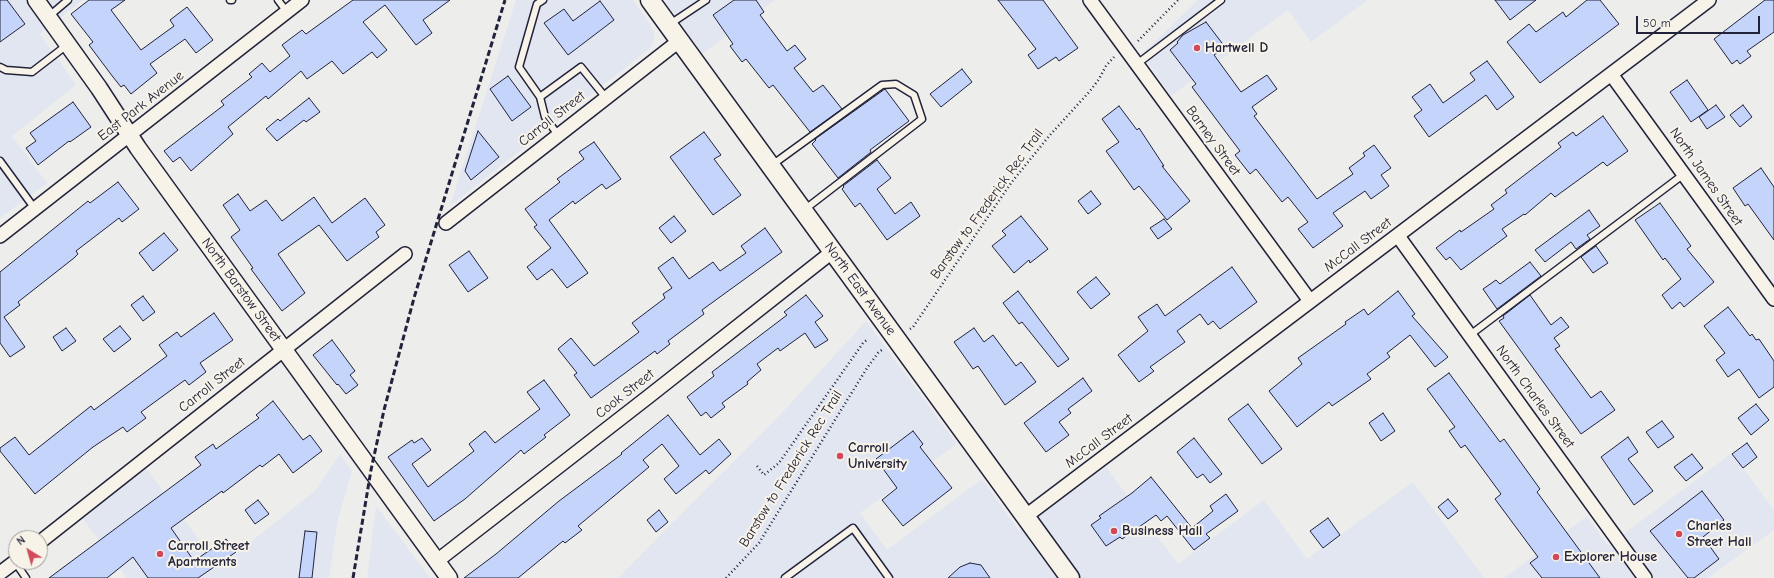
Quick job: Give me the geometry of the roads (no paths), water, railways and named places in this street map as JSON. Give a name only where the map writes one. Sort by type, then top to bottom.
[{"type":"main road","name":"North East Avenue","points":[[650,0],[1070,578]]},
{"type":"street","name":"North Barstow Street","points":[[36,0],[99,88],[129,135],[449,578]]},
{"type":"street","name":"East Park Avenue","points":[[3,231],[35,209],[302,0]]},
{"type":"street","name":"Barney Street","points":[[1090,0],[1310,301]]},
{"type":"street","name":"McCall Street","points":[[1026,516],[1709,0]]},
{"type":"street","name":"Carroll Street","points":[[446,223],[679,41]]},
{"type":"street","name":"North James Street","points":[[1611,74],[1774,299]]},
{"type":"street","name":"North Charles Street","points":[[1398,236],[1645,578]]},
{"type":"street","name":"Cook Street","points":[[436,561],[832,252]]},
{"type":"street","name":"Carroll Street","points":[[48,536],[405,254]]},
{"type":"street","points":[[0,573],[8,567]]},
{"type":"lane","points":[[48,17],[68,0]]},
{"type":"lane","points":[[278,0],[287,12]]},
{"type":"lane","points":[[543,0],[537,4],[518,67],[540,97],[545,117],[558,134]]},
{"type":"lane","points":[[668,25],[706,0]]},
{"type":"lane","points":[[1138,64],[1220,0]]},
{"type":"lane","points":[[0,67],[6,70],[32,72],[68,44]]},
{"type":"lane","points":[[540,97],[581,67],[606,98]]},
{"type":"lane","points":[[770,166],[882,86],[896,84],[914,95],[922,119],[803,211]]},
{"type":"lane","points":[[0,161],[35,209]]},
{"type":"lane","points":[[1470,335],[1684,174]]},
{"type":"lane","points":[[785,578],[853,528],[889,578]]},
{"type":"railway","points":[[353,578],[371,470],[384,410],[414,298],[505,0]]},
{"type":"place","name":"Hartwell D","points":[[1197,48]]},
{"type":"place","name":"Carroll University","points":[[840,456]]},
{"type":"place","name":"Business Hall","points":[[1114,531]]},
{"type":"place","name":"Charles Street Hall","points":[[1679,534]]},
{"type":"place","name":"Carroll Street Apartments","points":[[160,554]]},
{"type":"place","name":"Explorer House","points":[[1556,557]]}]
